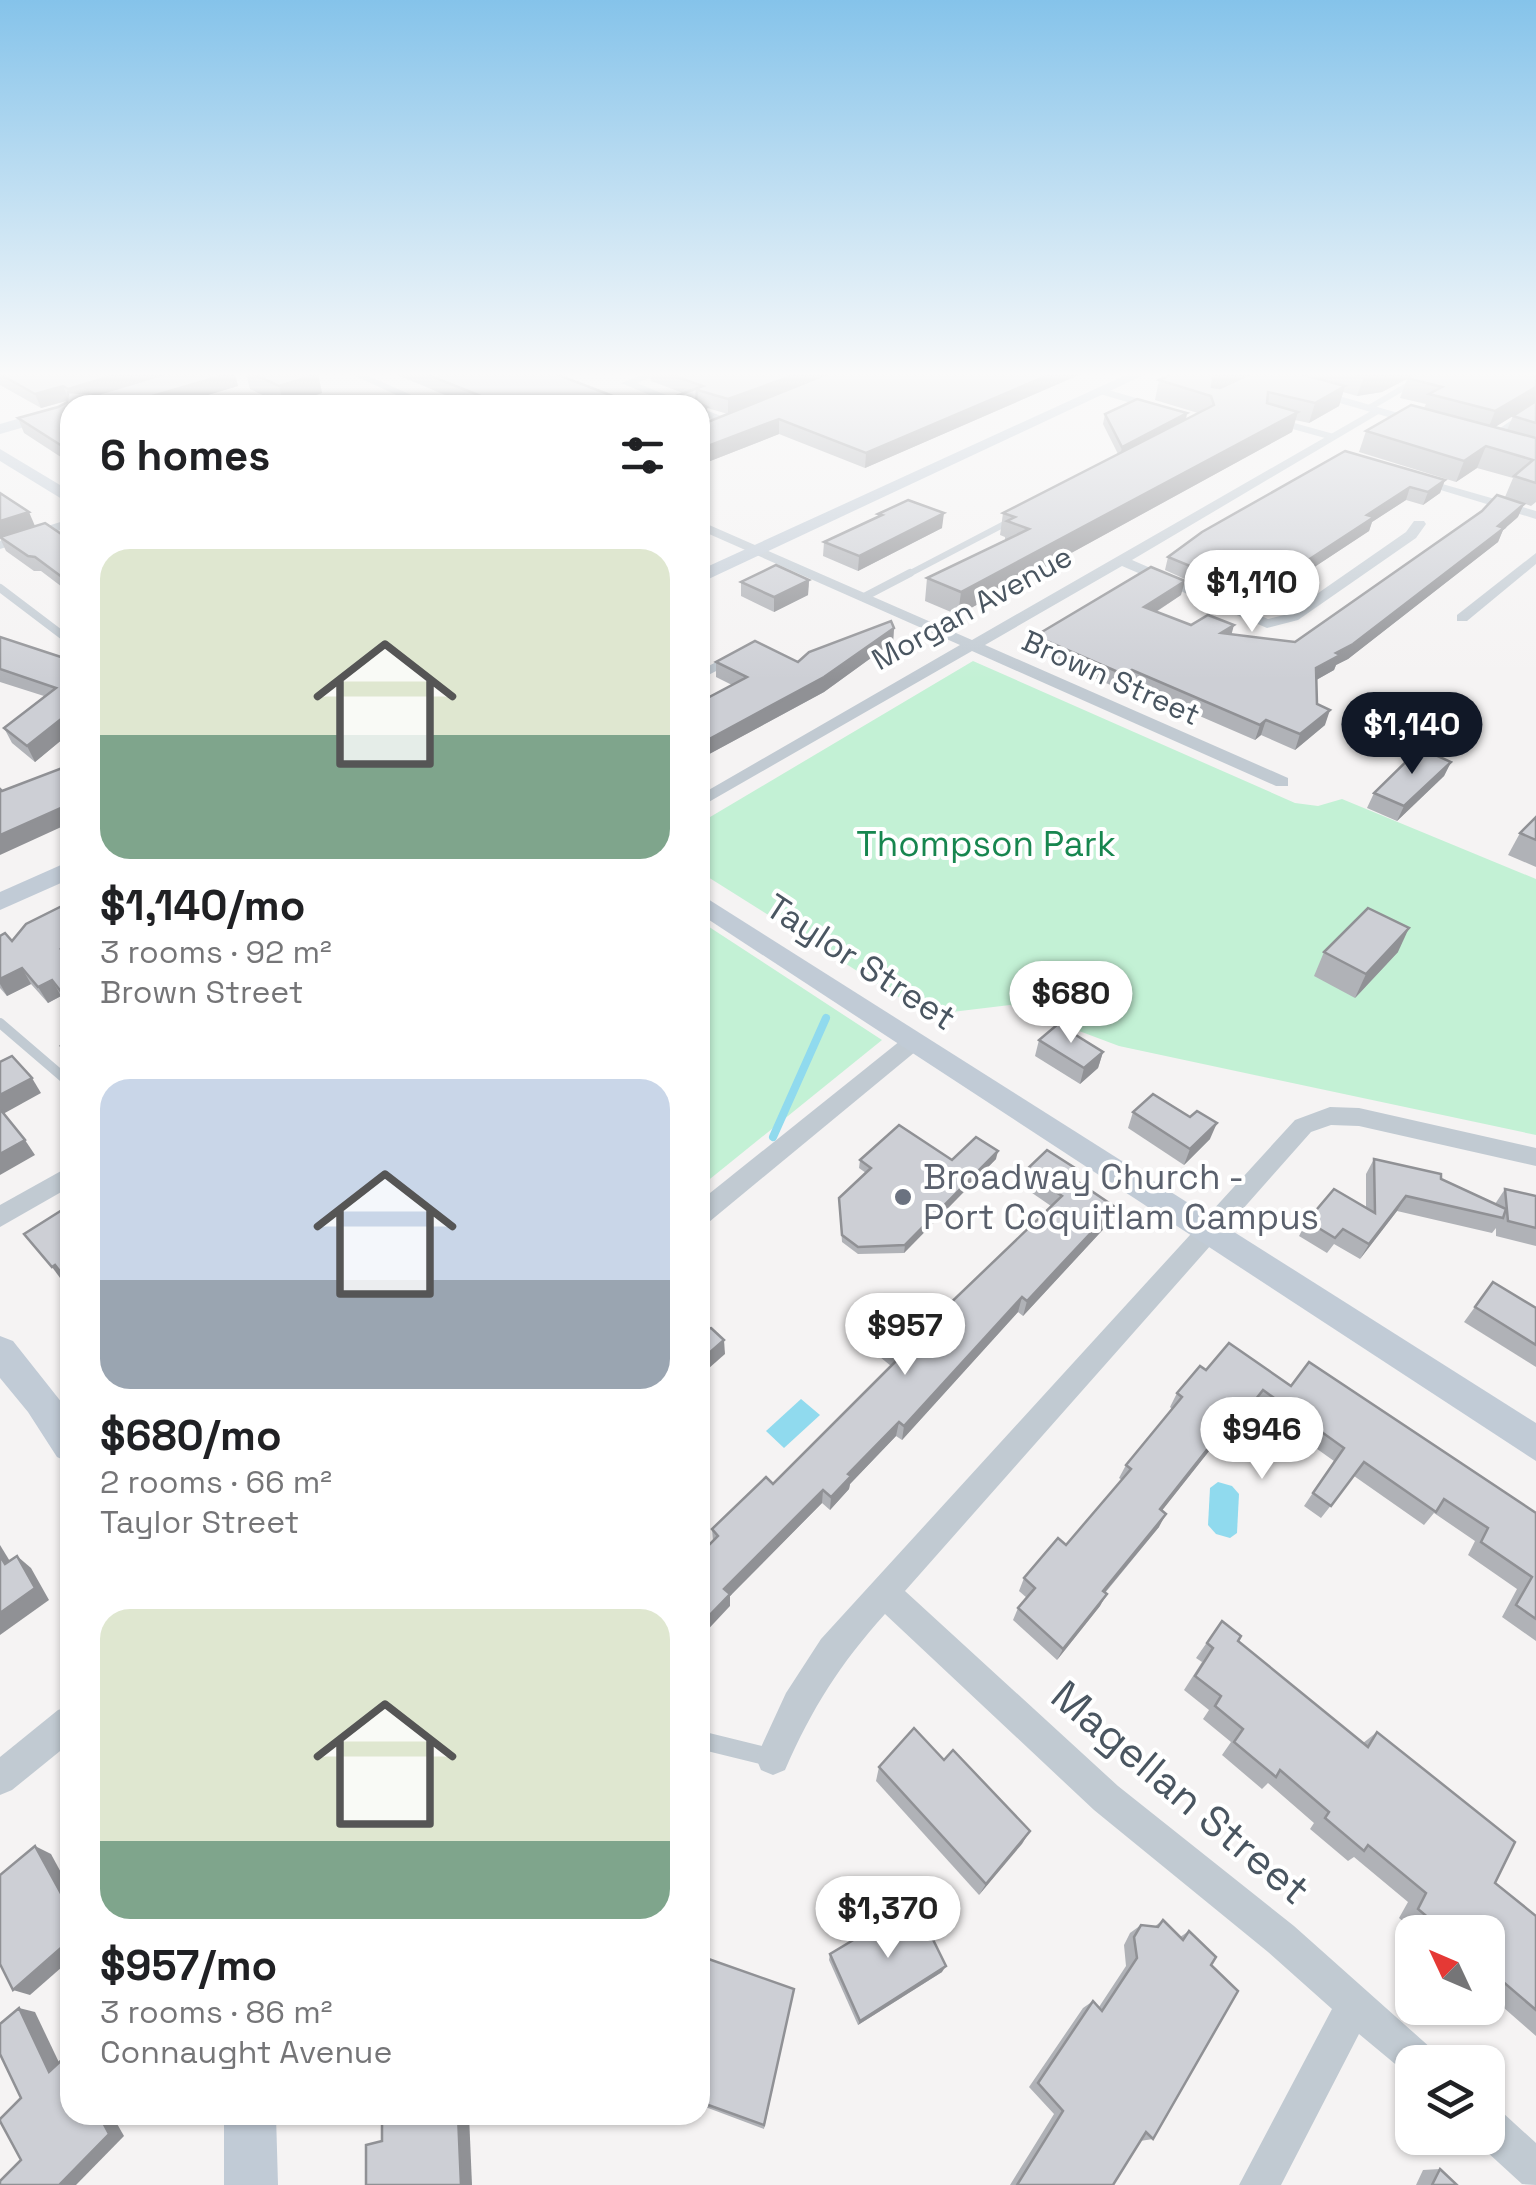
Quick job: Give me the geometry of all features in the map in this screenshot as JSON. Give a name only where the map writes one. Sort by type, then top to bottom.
[{"type":"street","points":[[35,476],[60,492]]},
{"type":"street","points":[[710,572],[918,476]]},
{"type":"street","name":"Morgan Avenue","points":[[710,796],[1267,476]]},
{"type":"street","points":[[1411,476],[1536,515]]},
{"type":"street","points":[[1121,561],[1267,624],[1293,617],[1411,535],[1420,524]]},
{"type":"street","points":[[0,546],[60,526]]},
{"type":"street","name":"Brown Street","points":[[710,530],[1282,782]]},
{"type":"street","points":[[1462,618],[1536,556]]},
{"type":"street","points":[[0,902],[60,874]]},
{"type":"street","name":"Taylor Street","points":[[710,909],[1536,1444]]},
{"type":"street","points":[[710,1206],[913,1042]]},
{"type":"street","points":[[773,1758],[813,1677],[884,1592],[1303,1126],[1319,1118],[1358,1117],[1536,1157]]},
{"type":"street","points":[[0,1217],[60,1181]]},
{"type":"street","points":[[0,1352],[41,1400],[60,1429]]},
{"type":"street","name":"Magellan Street","points":[[884,1592],[1106,1798],[1399,2045]]},
{"type":"street","points":[[0,1778],[60,1730]]},
{"type":"street","points":[[1259,2185],[1354,2004]]},
{"type":"street","points":[[250,2125],[252,2185]]},
{"type":"street","points":[[1505,2142],[1536,2170]]},
{"type":"lane","points":[[864,597],[1016,518]]},
{"type":"lane","points":[[0,588],[60,633]]},
{"type":"lane","points":[[710,670],[718,666]]},
{"type":"lane","points":[[0,1024],[60,1075]]},
{"type":"lane","points":[[710,1742],[773,1758]]},
{"type":"green space","name":"Thompson Park","points":[[973,661],[1295,803],[1318,806],[1342,799],[1536,879],[1536,1135],[1119,1046],[1010,1005],[927,1015],[710,878],[710,817]]},
{"type":"green space","points":[[710,928],[882,1040],[710,1179]]},
{"type":"water","points":[[801,1399],[820,1415],[784,1448],[766,1431]]},
{"type":"water","points":[[1218,1482],[1232,1486],[1239,1494],[1237,1533],[1230,1538],[1216,1534],[1208,1525],[1210,1488]]},
{"type":"building","points":[[1075,476],[1178,476],[961,592],[927,578],[1029,529],[1007,521],[1015,517],[1003,513]]},
{"type":"building","points":[[1301,476],[1431,476],[1445,480],[1428,492],[1410,487],[1367,515],[1374,517],[1270,585],[1260,586],[1209,567],[1202,571],[1168,557],[1202,532]]},
{"type":"building","points":[[1514,476],[1536,476],[1536,483]]},
{"type":"building","points":[[0,493],[29,512],[0,521]]},
{"type":"building","points":[[1497,495],[1524,504],[1498,526],[1504,528],[1336,653],[1340,655],[1316,668],[1317,704],[1330,710],[1300,734],[1266,720],[1260,725],[1132,670],[1125,675],[1035,636],[1151,567],[1185,581],[1144,607],[1191,625],[1208,615],[1234,625],[1221,633],[1295,642],[1482,511]]},
{"type":"building","points":[[908,500],[944,513],[859,556],[824,542],[882,515],[878,514]]},
{"type":"building","points":[[45,523],[60,533],[60,576],[35,557],[0,537]]},
{"type":"building","points":[[776,565],[809,580],[774,597],[741,582]]},
{"type":"building","points":[[891,621],[894,628],[824,677],[710,739],[710,697],[747,677],[716,662],[755,641],[798,662],[809,652]]},
{"type":"building","points":[[0,637],[60,657],[60,720],[27,746],[4,728],[56,688],[0,669]]},
{"type":"building","points":[[1420,748],[1451,762],[1404,806],[1374,793]]},
{"type":"building","points":[[60,769],[60,808],[0,835],[2,791]]},
{"type":"building","points":[[1536,817],[1536,840],[1520,833]]},
{"type":"building","points":[[60,907],[60,990],[52,980],[38,987],[22,968],[0,979],[0,936],[5,933],[12,941],[26,924]]},
{"type":"building","points":[[1368,908],[1409,928],[1366,974],[1324,952]]},
{"type":"building","points":[[1058,1024],[1103,1052],[1084,1068],[1039,1040]]},
{"type":"building","points":[[12,1056],[32,1078],[0,1095],[0,1062]]},
{"type":"building","points":[[1153,1094],[1190,1117],[1197,1111],[1217,1123],[1190,1149],[1133,1112]]},
{"type":"building","points":[[0,1109],[25,1140],[0,1154]]},
{"type":"building","name":"Broadway Church - Port Coquitlam Campus","points":[[899,1125],[952,1160],[976,1137],[998,1151],[905,1245],[858,1247],[842,1235],[839,1198],[871,1168],[860,1160]]},
{"type":"building","points":[[1047,1150],[1075,1168],[1068,1175],[1115,1207],[1027,1301],[1022,1297],[904,1426],[899,1422],[831,1497],[823,1490],[724,1589],[730,1594],[710,1615],[710,1544],[718,1536],[712,1529],[766,1477],[773,1484],[900,1357],[859,1325],[876,1309],[914,1338],[1062,1196],[1025,1171]]},
{"type":"building","points":[[1374,1159],[1441,1174],[1441,1179],[1506,1209],[1503,1218],[1406,1196],[1369,1244],[1343,1229],[1335,1238],[1307,1221],[1334,1189],[1375,1213]]},
{"type":"building","points":[[1505,1189],[1536,1196],[1536,1228],[1508,1221]]},
{"type":"building","points":[[60,1211],[60,1271],[55,1265],[52,1267],[24,1234]]},
{"type":"building","points":[[1493,1282],[1536,1308],[1536,1345],[1475,1307]]},
{"type":"building","points":[[710,1328],[724,1340],[710,1352]]},
{"type":"building","points":[[1229,1343],[1291,1386],[1309,1362],[1536,1513],[1536,1619],[1516,1605],[1532,1577],[1481,1542],[1488,1528],[1444,1499],[1436,1512],[1364,1462],[1331,1506],[1313,1493],[1344,1448],[1263,1390],[1231,1431],[1225,1427],[1160,1509],[1166,1514],[1103,1591],[1107,1594],[1063,1649],[1018,1608],[1035,1588],[1024,1578],[1058,1538],[1066,1545],[1131,1469],[1126,1465],[1182,1397],[1177,1393],[1200,1366],[1206,1370]]},
{"type":"building","points":[[0,1556],[5,1564],[17,1556],[35,1588],[0,1613]]},
{"type":"building","points":[[1222,1621],[1241,1636],[1238,1641],[1368,1747],[1377,1732],[1515,1842],[1495,1883],[1536,1916],[1536,2010],[1505,1984],[1505,1915],[1425,1915],[1418,1909],[1426,1893],[1368,1845],[1364,1851],[1325,1818],[1329,1812],[1280,1770],[1276,1777],[1234,1742],[1243,1729],[1215,1706],[1221,1696],[1195,1676],[1213,1648],[1207,1643]]},
{"type":"building","points":[[914,1728],[944,1760],[953,1750],[1030,1831],[986,1884],[879,1767]]},
{"type":"building","points":[[35,1846],[60,1892],[60,1949],[13,1990],[0,1964],[0,1875]]},
{"type":"building","points":[[915,1903],[946,1966],[860,2021],[830,1954]]},
{"type":"building","points":[[1163,1920],[1183,1940],[1189,1931],[1216,1957],[1211,1965],[1238,1991],[1153,2139],[1146,2132],[1113,2185],[1017,2185],[1063,2111],[1038,2083],[1093,2001],[1102,2011],[1137,1958],[1134,1937],[1141,1925],[1158,1927]]},
{"type":"building","points":[[710,1960],[794,1989],[764,2125],[710,2106]]},
{"type":"building","points":[[19,2008],[49,2072],[60,2062],[60,2125],[104,2125],[109,2134],[59,2185],[0,2185],[21,2160],[0,2119],[21,2098],[0,2054],[0,2024]]},
{"type":"building","points":[[382,2125],[458,2125],[461,2185],[366,2185],[366,2145],[382,2141]]},
{"type":"building","points":[[1440,2169],[1457,2185],[1432,2185]]},
{"type":"waterway","points":[[773,1137],[826,1018]]},
{"type":"place","name":"Broadway Church - Port Coquitlam Campus","points":[[903,1197]]}]
